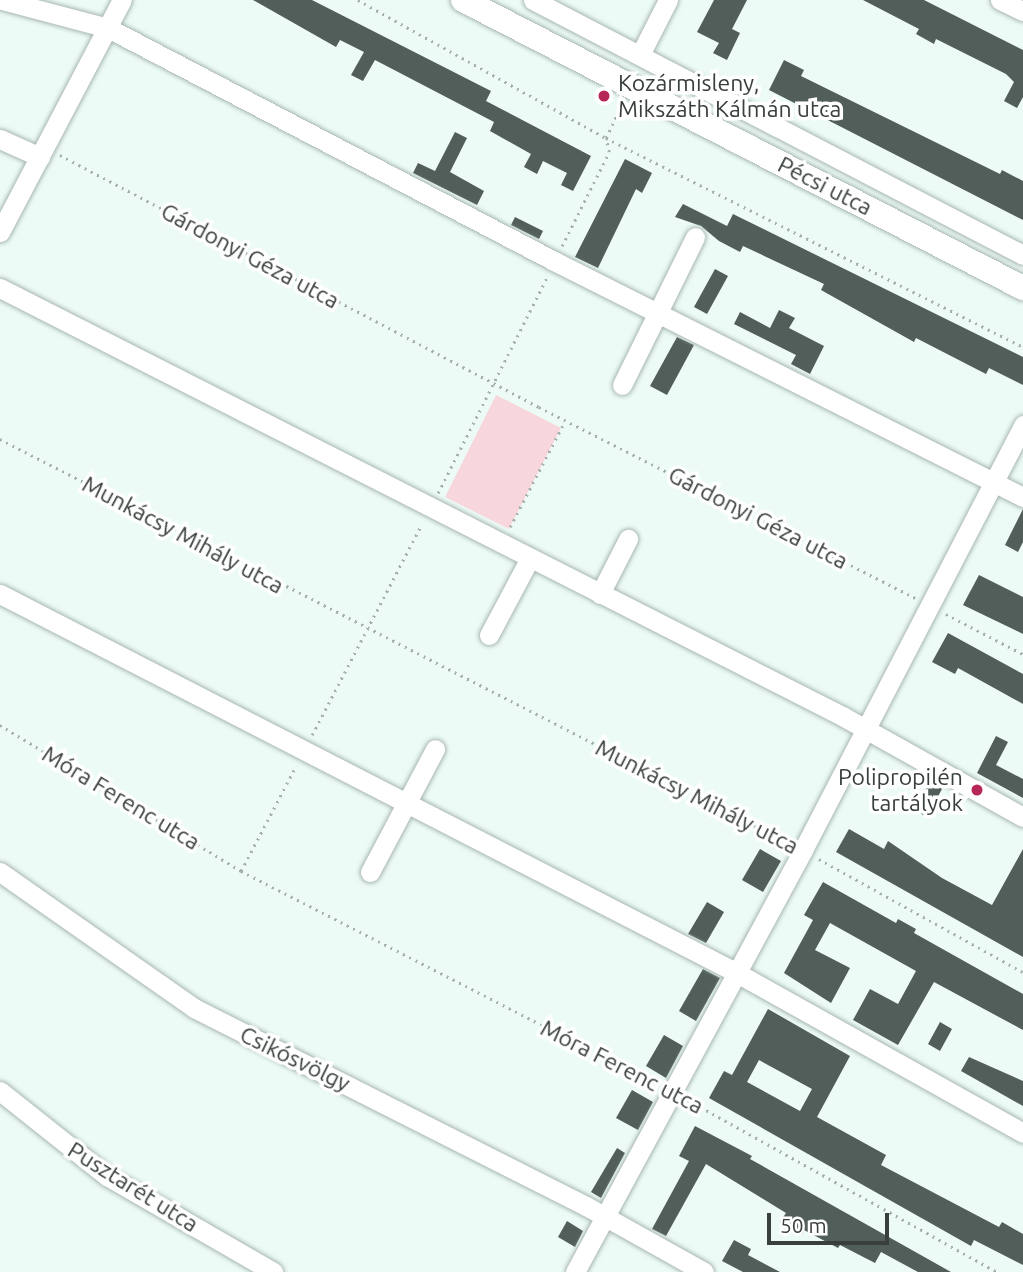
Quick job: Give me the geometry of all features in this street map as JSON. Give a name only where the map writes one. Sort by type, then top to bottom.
[{"type":"main road","name":"Pécsi utca","points":[[463,0],[1023,288]]},
{"type":"street","points":[[2,0],[108,28],[554,261],[1023,497]]},
{"type":"street","points":[[0,232],[122,0]]},
{"type":"street","points":[[533,0],[1023,255]]},
{"type":"street","points":[[640,55],[668,0]]},
{"type":"street","points":[[1000,0],[1023,11]]},
{"type":"street","points":[[0,139],[42,152]]},
{"type":"street","points":[[622,385],[695,237]]},
{"type":"street","points":[[0,288],[866,729],[1023,817]]},
{"type":"street","points":[[575,1272],[803,850],[1023,425]]},
{"type":"street","points":[[600,594],[628,539]]},
{"type":"street","points":[[489,635],[530,558]]},
{"type":"street","points":[[0,594],[737,973],[1023,1133]]},
{"type":"street","points":[[370,872],[435,749]]},
{"type":"street","name":"Csikósvölgy","points":[[0,872],[194,1008],[607,1217],[705,1272]]},
{"type":"street","name":"Pusztarét utca","points":[[0,1091],[107,1176],[273,1272]]},
{"type":"path","points":[[358,0],[606,138],[1023,347]]},
{"type":"path","points":[[241,871],[431,507],[609,152],[606,138],[626,84]]},
{"type":"path","name":"Gárdonyi Géza utca","points":[[42,152],[1023,654]]},
{"type":"path","points":[[502,543],[565,421]]},
{"type":"path","name":"Munkácsy Mihály utca","points":[[0,439],[803,850],[1023,972]]},
{"type":"path","name":"Móra Ferenc utca","points":[[0,725],[241,871],[673,1091],[997,1272]]},
{"type":"shaded area","points":[[496,395],[561,428],[509,529],[445,497]]},
{"type":"building","points":[[253,0],[312,0],[491,91],[486,101],[591,156],[573,191],[561,185],[567,173],[543,161],[537,174],[524,167],[531,154],[490,131],[494,122],[375,60],[363,81],[351,75],[364,52],[340,40],[336,47]]},
{"type":"building","points":[[714,0],[747,0],[732,29],[740,33],[727,60],[713,53],[719,43],[697,32]]},
{"type":"building","points":[[863,0],[924,0],[1023,50],[1023,97],[1017,108],[1004,101],[1014,82],[1006,74],[936,39],[934,44],[916,34],[919,29]]},
{"type":"building","points":[[784,60],[804,70],[801,76],[1000,174],[1002,170],[1023,181],[1023,220],[769,90]]},
{"type":"building","points":[[455,132],[467,138],[450,172],[484,191],[477,205],[413,173],[418,163],[435,171]]},
{"type":"building","points":[[625,159],[652,173],[642,193],[636,189],[598,268],[575,257]]},
{"type":"building","points":[[683,204],[727,226],[733,214],[1023,357],[1023,385],[989,368],[986,374],[916,338],[914,342],[821,290],[824,284],[743,246],[740,252],[719,241],[701,226],[675,217]]},
{"type":"building","points":[[515,217],[543,231],[539,239],[511,225]]},
{"type":"building","points":[[715,269],[728,276],[707,314],[694,307]]},
{"type":"building","points":[[779,310],[795,318],[789,328],[824,346],[810,374],[791,364],[796,355],[734,324],[740,312],[770,328]]},
{"type":"building","points":[[677,337],[694,345],[667,395],[650,386]]},
{"type":"building","points":[[1023,509],[1023,542],[1018,552],[1005,545]]},
{"type":"building","points":[[979,575],[1023,597],[1023,634],[963,605]]},
{"type":"building","points":[[948,633],[1023,674],[1023,704],[958,668],[955,674],[932,662]]},
{"type":"building","points":[[996,736],[1008,742],[996,765],[1023,779],[1023,798],[977,773]]},
{"type":"building","points":[[930,782],[942,789],[927,817],[914,810]]},
{"type":"building","points":[[849,829],[884,849],[888,841],[942,878],[992,905],[1023,849],[1023,957],[836,852]]},
{"type":"building","points":[[760,849],[781,861],[763,892],[742,880]]},
{"type":"building","points":[[823,882],[896,923],[898,919],[916,929],[914,933],[1023,994],[1023,1030],[934,982],[898,1045],[853,1020],[870,989],[898,1004],[916,971],[830,923],[815,950],[850,968],[831,1003],[784,973],[813,920],[804,915]]},
{"type":"building","points":[[707,902],[724,912],[706,943],[688,934]]},
{"type":"building","points":[[703,969],[720,978],[696,1021],[679,1011]]},
{"type":"building","points":[[768,1009],[850,1056],[817,1117],[886,1155],[881,1165],[999,1227],[1002,1222],[1023,1234],[1023,1265],[974,1240],[971,1246],[709,1098],[724,1071],[732,1075]],"holes":[[[759,1060],[812,1089],[800,1111],[747,1082]]]},
{"type":"building","points":[[940,1022],[952,1029],[940,1051],[928,1044]]},
{"type":"building","points":[[664,1035],[683,1046],[666,1078],[646,1066]]},
{"type":"building","points":[[969,1057],[1023,1081],[1023,1106],[961,1071]]},
{"type":"building","points":[[632,1090],[653,1102],[638,1130],[616,1118]]},
{"type":"building","points":[[695,1126],[752,1156],[750,1159],[951,1272],[918,1272],[881,1252],[875,1263],[804,1230],[802,1234],[780,1222],[786,1213],[706,1164],[666,1236],[652,1229],[689,1161],[679,1156]]},
{"type":"building","points":[[617,1148],[625,1153],[601,1198],[591,1192]]},
{"type":"building","points":[[567,1221],[583,1231],[575,1247],[558,1237]]},
{"type":"building","points":[[734,1240],[751,1249],[748,1255],[780,1272],[743,1272],[722,1261]]},
{"type":"place","name":"Kozármisleny, Mikszáth Kálmán utca","points":[[604,96]]},
{"type":"place","name":"Polipropilén tartályok","points":[[977,790]]}]
